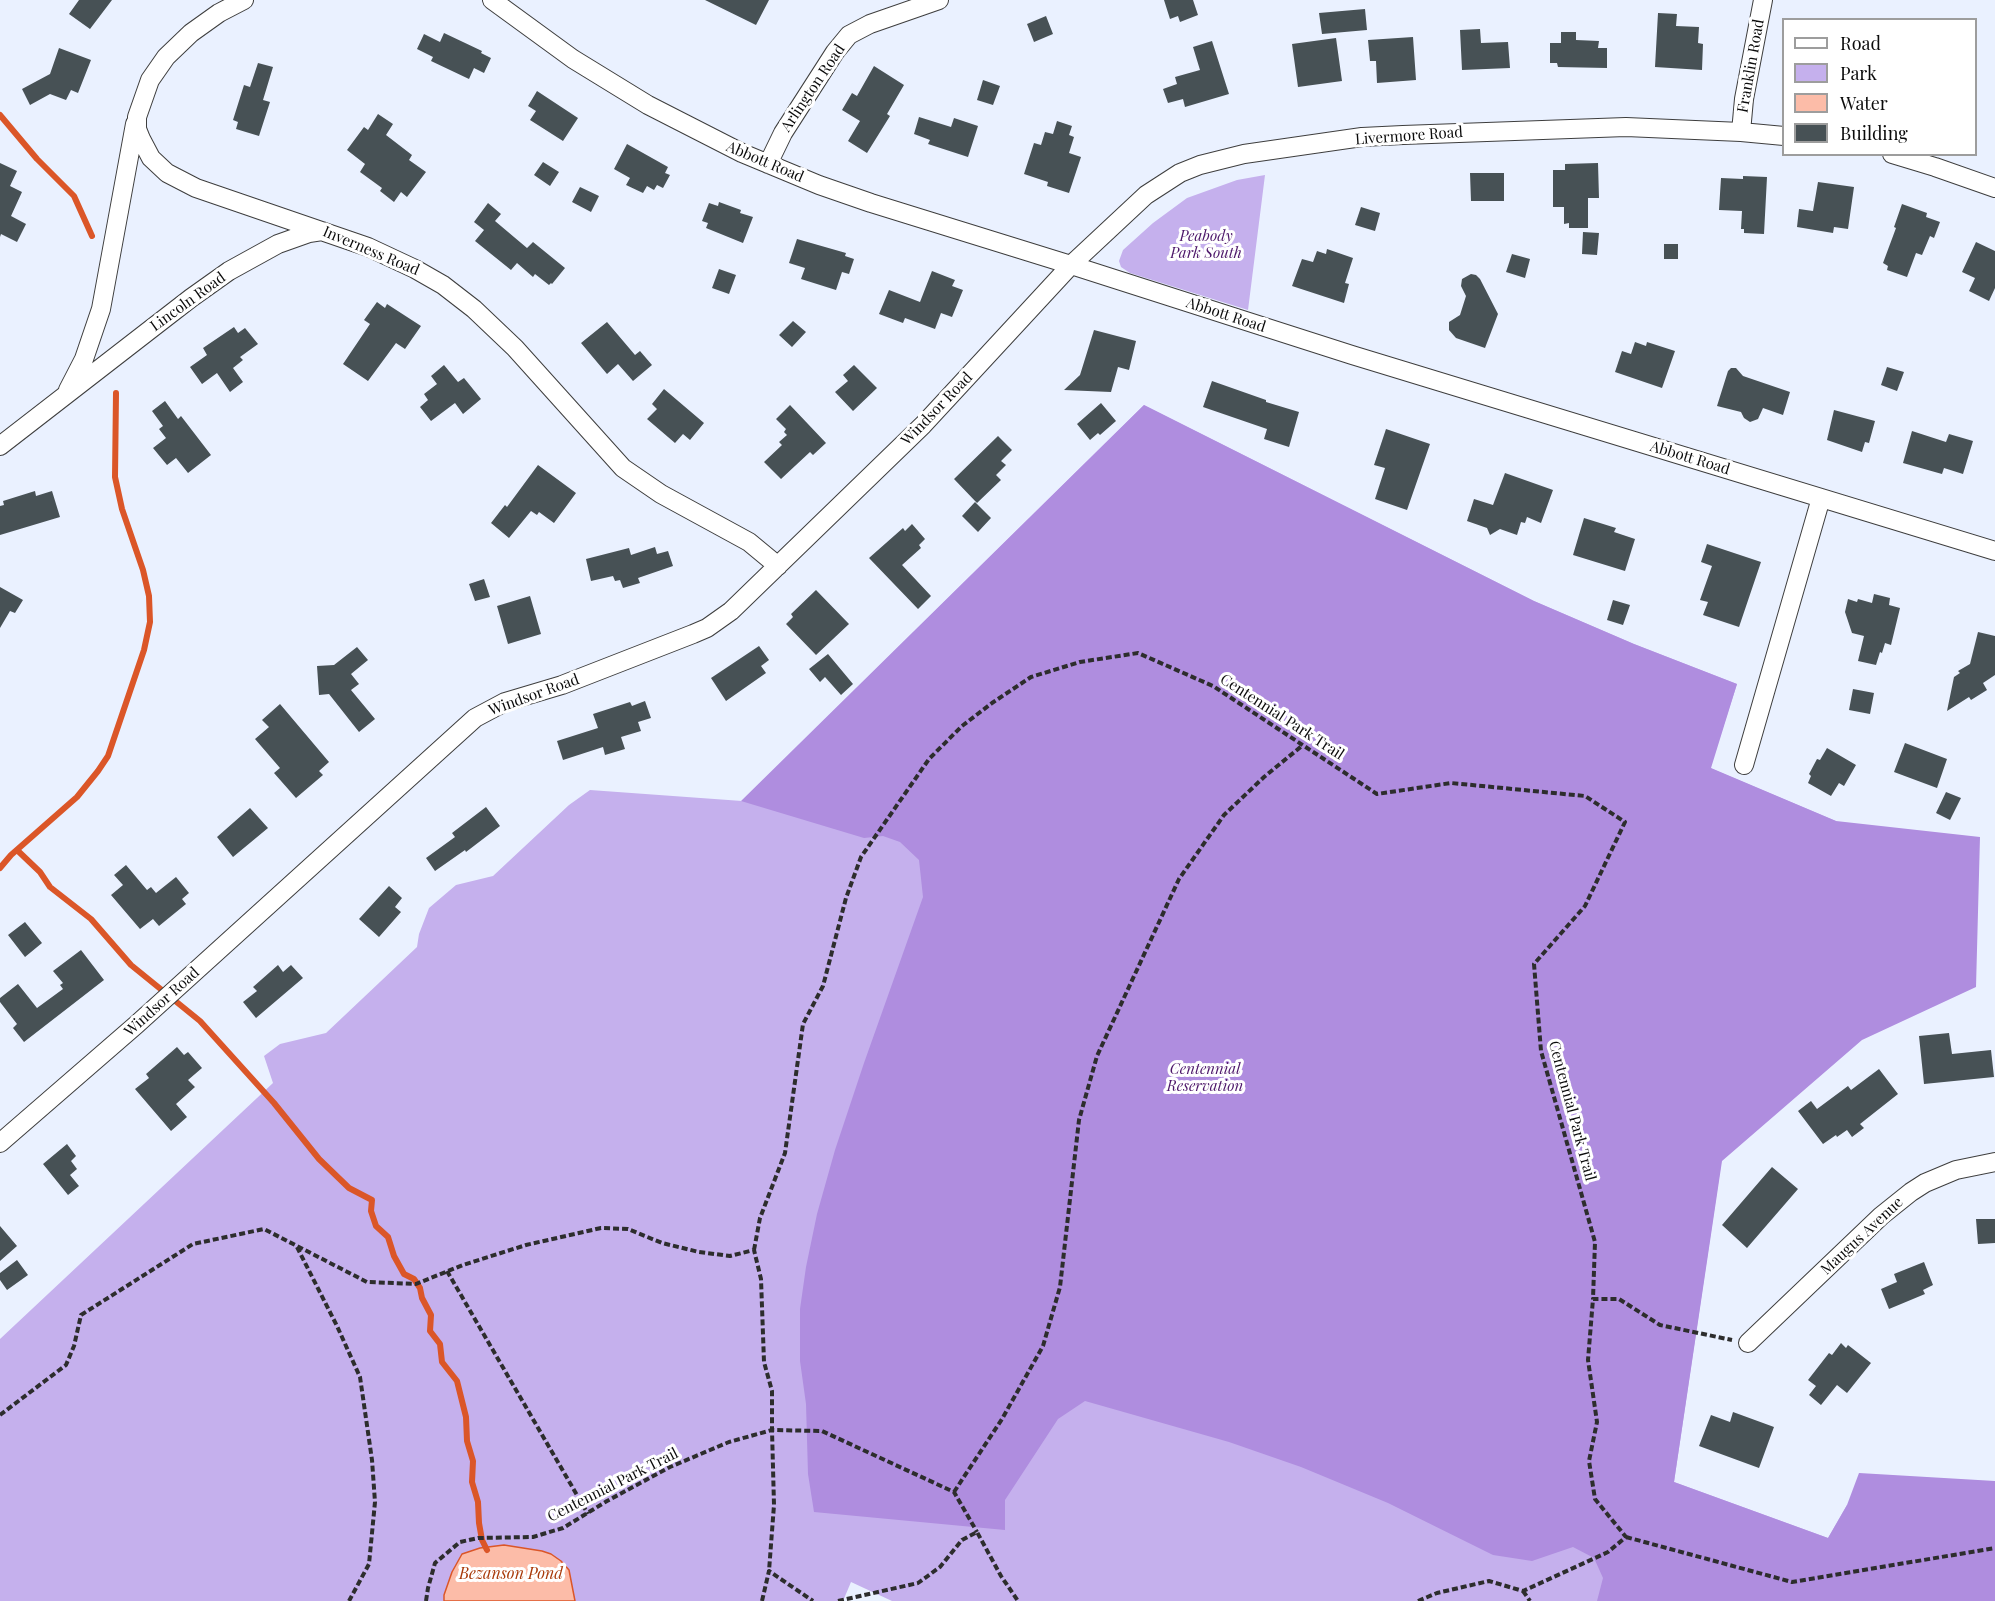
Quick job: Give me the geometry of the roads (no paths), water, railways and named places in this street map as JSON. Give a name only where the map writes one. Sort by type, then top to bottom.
[{"type":"street","points":[[137,117],[150,80],[166,57],[207,22],[244,0]]},
{"type":"street","points":[[480,0],[513,16]]},
{"type":"street","name":"Abbott Road","points":[[492,0],[573,59],[622,90],[696,130],[768,164],[871,203],[1363,359],[1995,551]]},
{"type":"street","name":"Arlington Road","points":[[768,164],[783,133],[835,52],[849,36],[870,24],[939,0]]},
{"type":"street","name":"Franklin Road","points":[[1741,132],[1744,99],[1763,0]]},
{"type":"street","name":"Inverness Road","points":[[137,117],[137,129],[151,158],[176,178],[196,188],[324,231],[392,258],[429,277],[458,296],[488,321],[530,363],[623,468],[661,494],[749,542],[778,566]]},
{"type":"street","name":"Lincoln Road","points":[[65,395],[84,359],[101,309],[137,117]]},
{"type":"street","name":"Livermore Road","points":[[1071,265],[1146,195],[1180,173],[1244,153],[1362,137],[1594,127],[1741,132],[1782,136]]},
{"type":"street","points":[[1899,156],[1935,166],[1995,188]]},
{"type":"street","name":"Lincoln Road","points":[[0,446],[229,271],[278,244],[309,233],[324,231]]},
{"type":"street","name":"Windsor Road","points":[[0,1143],[136,1025],[476,718],[506,702],[562,685],[707,628],[731,611],[923,425],[1071,265]]},
{"type":"street","points":[[1744,765],[1821,498]]},
{"type":"street","name":"Maugus Avenue","points":[[1748,1343],[1881,1216],[1911,1192],[1925,1183],[1956,1170],[1995,1162]]},
{"type":"water","name":"Bezanson Pond","points":[[504,1545],[542,1551],[561,1561],[569,1570],[575,1601],[444,1601],[452,1572],[462,1554],[480,1548]]},
{"type":"waterway","points":[[0,115],[37,159],[74,196],[92,236]]},
{"type":"waterway","points":[[0,868],[11,855],[77,797],[108,756],[144,650],[150,622],[149,596],[143,570],[122,509],[115,477],[116,393]]},
{"type":"waterway","points":[[17,850],[40,872],[50,887],[91,919],[131,965],[200,1021],[274,1103],[319,1159],[349,1188],[372,1200],[371,1211],[376,1226],[388,1237],[394,1256],[404,1274],[414,1279],[420,1288],[422,1298],[431,1315],[430,1331],[440,1344],[442,1362],[457,1381],[466,1417],[467,1441],[473,1461],[472,1482],[478,1502],[482,1540],[487,1550]]},
{"type":"park label","name":"Peabody Park South","points":[[1206,244]]},
{"type":"park label","name":"Centennial Reservation","points":[[1205,1078]]}]
